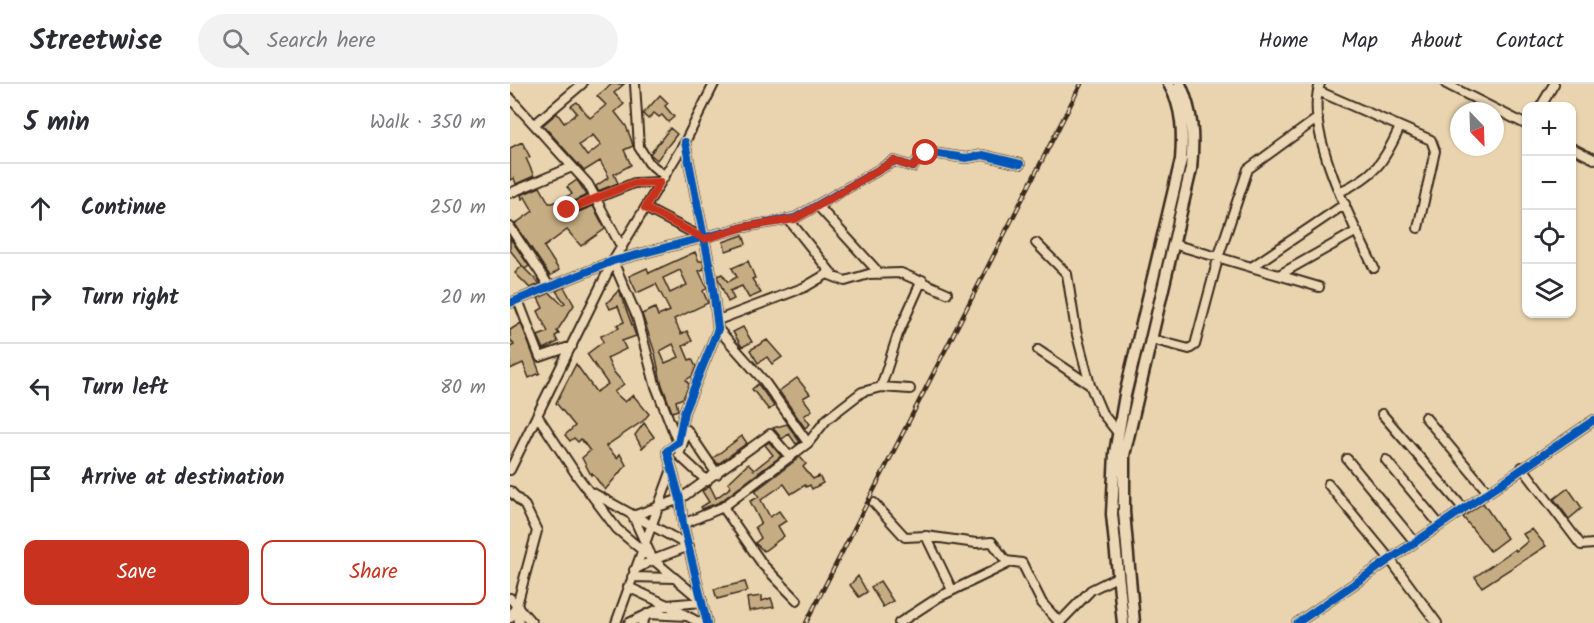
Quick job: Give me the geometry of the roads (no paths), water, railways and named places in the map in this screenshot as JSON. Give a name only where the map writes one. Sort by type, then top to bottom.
[{"type":"main road","points":[[1123,623],[1112,483],[1118,433],[1181,160],[1183,136],[1179,106],[1169,84]]},
{"type":"main road","points":[[1134,623],[1124,512],[1124,455],[1191,169],[1194,134],[1190,106],[1180,84]]},
{"type":"street","points":[[535,124],[582,84]]},
{"type":"street","points":[[635,84],[639,147],[662,179]]},
{"type":"street","points":[[510,470],[613,261],[685,142],[714,84]]},
{"type":"street","points":[[1446,84],[1522,122]]},
{"type":"street","points":[[1543,102],[1554,84]]},
{"type":"street","points":[[1374,268],[1339,192],[1318,118],[1319,87],[1431,141],[1435,151],[1418,228]]},
{"type":"street","points":[[510,98],[588,184],[622,248]]},
{"type":"street","points":[[1151,339],[1189,349],[1195,345],[1219,255],[1248,169],[1318,118]]},
{"type":"street","points":[[1339,192],[1358,184],[1382,164],[1400,127]]},
{"type":"street","points":[[685,142],[705,239],[718,329],[684,412],[678,443],[667,451],[707,623]]},
{"type":"street","points":[[1576,150],[1594,159]]},
{"type":"street","points":[[789,220],[818,206],[894,161],[913,167],[926,153],[966,158],[988,155],[1020,164]]},
{"type":"street","points":[[510,193],[572,167]]},
{"type":"street","points":[[567,210],[634,183],[662,179]]},
{"type":"street","points":[[1252,266],[1345,204]]},
{"type":"street","points":[[818,206],[880,274]]},
{"type":"street","points":[[645,208],[705,239]]},
{"type":"street","points":[[572,346],[540,357],[512,302],[613,261],[784,218],[789,220],[833,275]]},
{"type":"street","points":[[510,227],[549,286]]},
{"type":"street","points":[[1280,275],[1357,231]]},
{"type":"street","points":[[1036,243],[1067,274],[1076,331],[1090,385],[1102,413],[1118,433]]},
{"type":"street","points":[[1173,244],[1219,255],[1319,287]]},
{"type":"street","points":[[613,261],[637,318],[655,384],[678,443]]},
{"type":"street","points":[[718,320],[804,287],[828,273],[844,281],[880,274],[901,273],[922,280],[947,293]]},
{"type":"street","points":[[881,387],[898,334],[922,280]]},
{"type":"street","points":[[718,329],[764,381],[808,443]]},
{"type":"street","points":[[1038,350],[1090,385]]},
{"type":"street","points":[[683,524],[723,507],[808,443],[827,419],[869,388],[910,389]]},
{"type":"street","points":[[1382,414],[1463,507]]},
{"type":"street","points":[[537,415],[616,529],[702,602]]},
{"type":"street","points":[[1425,417],[1487,491]]},
{"type":"street","points":[[1301,622],[1389,558],[1594,420]]},
{"type":"street","points":[[707,481],[679,455],[687,430],[717,474]]},
{"type":"street","points":[[633,516],[680,499],[770,434],[790,457]]},
{"type":"street","points":[[1347,459],[1414,541]]},
{"type":"street","points":[[1386,460],[1439,524]]},
{"type":"street","points":[[1522,468],[1581,545],[1594,544]]},
{"type":"street","points":[[616,623],[671,472]]},
{"type":"street","points":[[1328,484],[1389,558],[1437,623]]},
{"type":"street","points":[[510,491],[525,506],[537,531],[517,605],[510,618]]},
{"type":"street","points":[[589,491],[688,546]]},
{"type":"street","points":[[874,503],[904,537],[926,536],[976,543],[990,542],[1009,563]]},
{"type":"street","points":[[723,507],[763,565],[797,600]]},
{"type":"street","points":[[633,516],[653,560]]},
{"type":"street","points":[[926,536],[952,590]]},
{"type":"street","points":[[633,573],[653,560],[688,546]]},
{"type":"street","points":[[899,623],[952,590],[1016,561],[1022,563],[1042,603],[1059,623],[1091,590],[1119,576]]},
{"type":"street","points":[[633,573],[674,578]]},
{"type":"street","points":[[628,587],[700,623]]},
{"type":"street","points":[[510,598],[532,623]]},
{"type":"street","points":[[629,623],[667,605],[702,602]]},
{"type":"street","points":[[517,605],[519,623]]},
{"type":"street","points":[[647,614],[688,616]]},
{"type":"street","points":[[642,623],[647,614]]},
{"type":"railway","points":[[806,623],[1081,84]]}]
